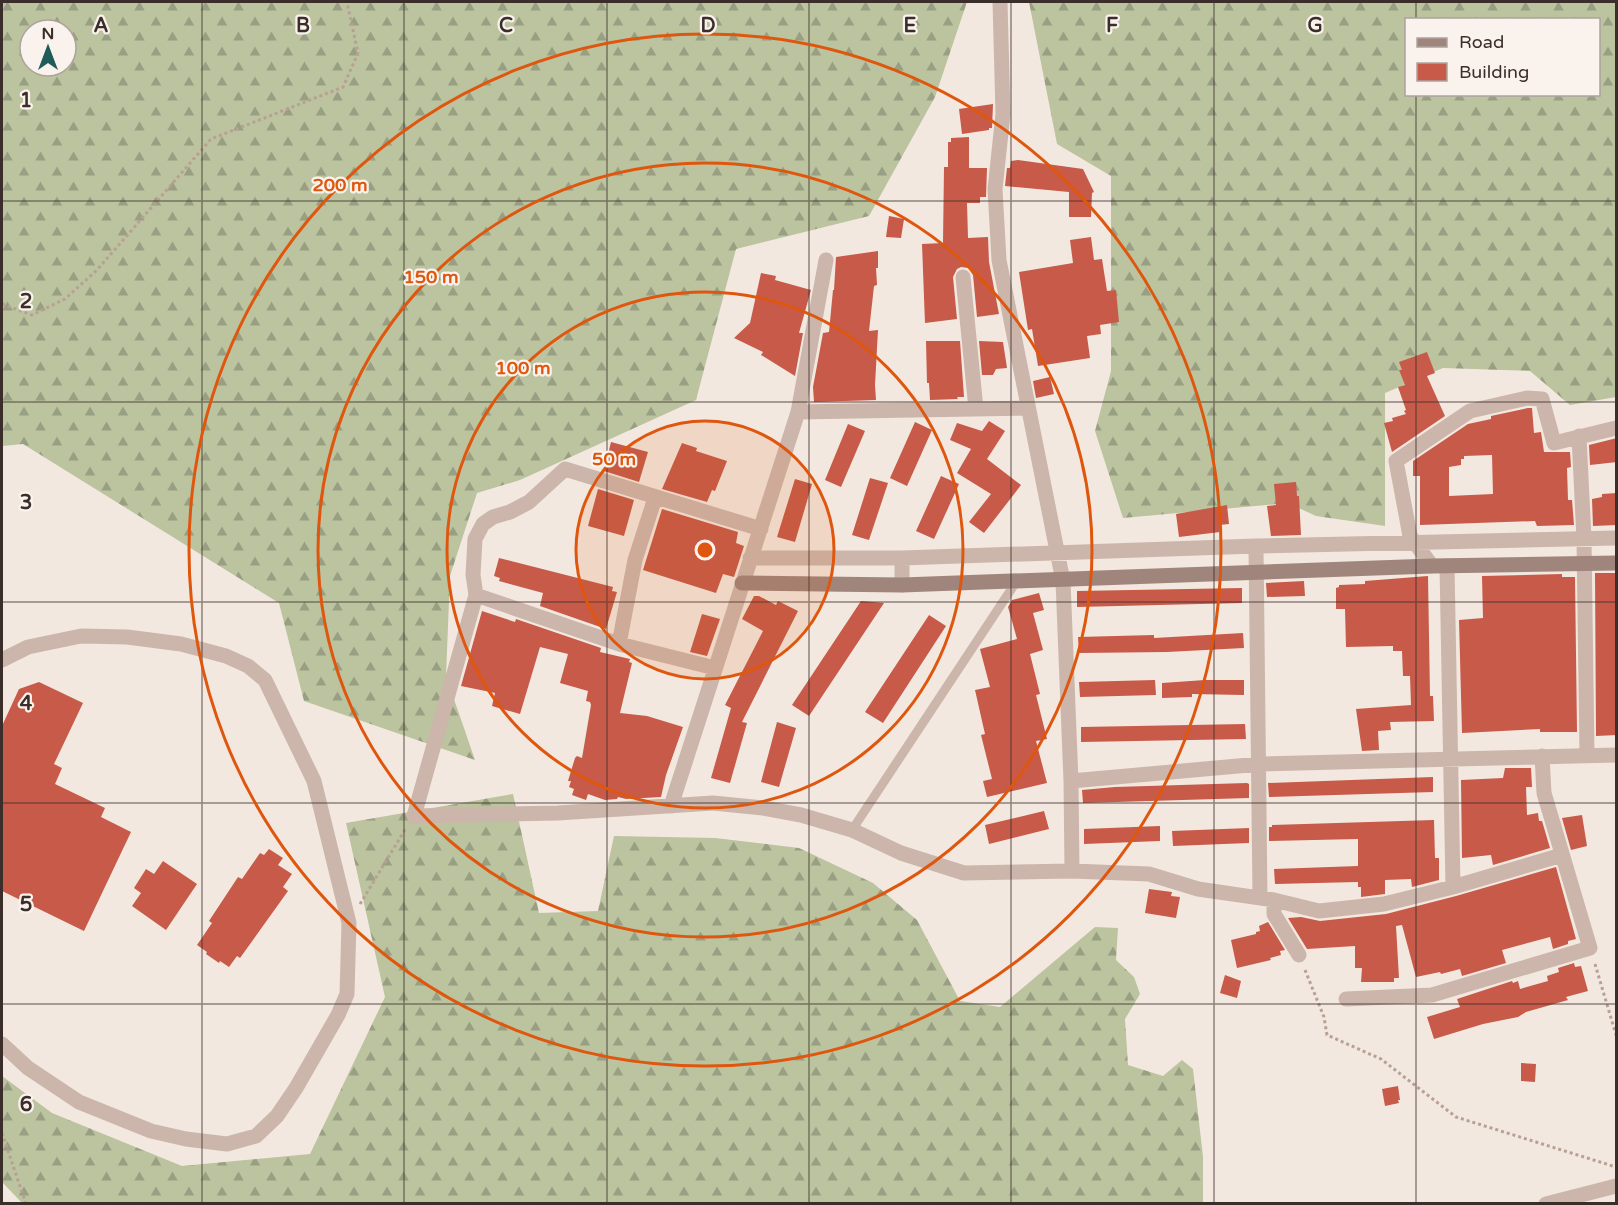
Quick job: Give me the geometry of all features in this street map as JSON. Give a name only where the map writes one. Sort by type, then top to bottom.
[{"type":"street","points":[[1000,2],[1004,114],[995,189],[999,260],[1063,580],[1072,871]]},
{"type":"street","points":[[671,806],[798,412],[826,260]]},
{"type":"street","points":[[963,277],[976,409]]},
{"type":"street","points":[[1454,887],[1450,759],[1439,566],[1414,544],[1410,536],[1396,462],[1470,411],[1527,398],[1542,399],[1554,443],[1617,428]]},
{"type":"street","points":[[798,412],[1028,408]]},
{"type":"street","points":[[1579,436],[1584,539],[1587,755]]},
{"type":"street","points":[[760,529],[565,469],[529,502],[510,512],[493,517],[483,524],[475,539],[473,575],[476,595],[414,816],[558,813],[713,803],[763,808],[801,815],[852,830],[901,853],[964,873],[1072,871],[1149,874],[1198,889],[1267,899],[1319,911],[1384,904],[1454,887],[1562,855]]},
{"type":"street","points":[[619,644],[635,561],[655,498]]},
{"type":"street","points":[[750,558],[902,558],[1256,546],[1617,538]]},
{"type":"street","points":[[1256,546],[1260,765],[1267,899],[1299,955]]},
{"type":"street","points":[[902,558],[902,585]]},
{"type":"street","points":[[742,583],[902,585],[1439,566],[1617,563]]},
{"type":"street","points":[[476,595],[619,644],[715,668]]},
{"type":"street","points":[[2,660],[28,647],[81,636],[181,644],[226,656],[248,666],[264,680],[314,780],[349,923],[347,994],[338,1015],[296,1088],[277,1116],[256,1136],[227,1144],[186,1139],[151,1131],[79,1102],[28,1068],[2,1044]]},
{"type":"street","points":[[1071,781],[1260,765],[1617,754]]},
{"type":"street","points":[[1346,999],[1432,995],[1590,948],[1544,793],[1542,756]]},
{"type":"street","points":[[1546,1203],[1617,1186]]},
{"type":"lane","points":[[852,830],[1016,582]]},
{"type":"path","points":[[2,304],[32,315],[65,299],[97,270],[211,139],[343,87],[358,53],[347,2]]},
{"type":"path","points":[[349,923],[414,816]]},
{"type":"path","points":[[1590,948],[1617,1035]]},
{"type":"path","points":[[1299,955],[1324,1017],[1327,1035],[1381,1059],[1456,1117],[1617,1167]]},
{"type":"path","points":[[2,1133],[26,1203]]},
{"type":"green space","points":[[2,2],[967,2],[935,97],[869,216],[736,249],[696,400],[520,480],[477,493],[450,576],[446,676],[475,760],[304,701],[279,603],[23,444],[2,446]]},
{"type":"green space","points":[[1029,2],[1616,2],[1616,397],[1570,405],[1530,371],[1443,368],[1385,393],[1385,526],[1316,516],[1288,503],[1123,518],[1095,431],[1111,371],[1111,176],[1057,144]]},
{"type":"green space","points":[[513,794],[539,913],[598,911],[614,836],[715,838],[799,848],[873,883],[917,920],[960,1001],[1000,1007],[1095,927],[1118,928],[1116,960],[1134,977],[1140,994],[1125,1019],[1128,1065],[1163,1076],[1182,1060],[1193,1069],[1203,1157],[1203,1203],[22,1203],[3,1183],[2,1076],[52,1113],[182,1166],[310,1154],[385,997],[346,823]]},
{"type":"building","points":[[993,104],[992,128],[962,134],[959,109]]},
{"type":"building","points":[[969,137],[969,168],[987,168],[986,197],[980,197],[980,203],[967,203],[968,238],[988,237],[989,262],[999,314],[977,317],[973,275],[968,268],[961,267],[957,269],[953,277],[957,319],[925,323],[922,244],[943,243],[944,167],[948,167],[948,142],[951,142],[951,138]]},
{"type":"building","points":[[1011,161],[1083,169],[1094,192],[1092,193],[1091,217],[1069,217],[1069,192],[1005,186],[1007,168],[1010,168]]},
{"type":"building","points":[[889,216],[904,219],[901,238],[886,237]]},
{"type":"building","points":[[1091,237],[1094,260],[1102,259],[1107,291],[1116,290],[1119,322],[1100,325],[1101,334],[1087,336],[1090,358],[1038,366],[1032,329],[1028,330],[1019,272],[1073,263],[1070,240]]},
{"type":"building","points":[[878,251],[877,285],[874,286],[869,331],[878,330],[876,400],[814,402],[813,387],[823,333],[829,332],[836,257]]},
{"type":"building","points":[[761,273],[776,276],[775,280],[811,290],[799,333],[803,333],[795,376],[761,355],[763,352],[734,338],[750,323]]},
{"type":"building","points":[[926,341],[960,341],[964,397],[930,400],[929,383],[927,383]]},
{"type":"building","points":[[979,341],[1003,342],[1007,368],[996,369],[993,375],[982,375]]},
{"type":"building","points":[[1427,352],[1435,373],[1427,376],[1445,416],[1392,452],[1384,423],[1406,414],[1398,387],[1405,385],[1399,370],[1402,370],[1399,362]]},
{"type":"building","points":[[1050,377],[1054,394],[1036,398],[1033,381]]},
{"type":"building","points":[[1532,408],[1534,433],[1541,432],[1544,452],[1570,452],[1571,467],[1567,468],[1568,500],[1572,500],[1574,525],[1537,526],[1535,521],[1420,525],[1420,476],[1413,476],[1413,461],[1468,424],[1491,419],[1491,416]],"holes":[[[1492,455],[1493,494],[1449,496],[1449,467],[1461,465],[1461,459],[1464,459],[1464,456]]]},
{"type":"building","points":[[989,421],[1005,431],[987,459],[1021,485],[984,533],[969,522],[991,494],[957,473],[971,449],[950,440],[957,423],[982,431]]},
{"type":"building","points":[[915,422],[932,430],[907,486],[890,478]]},
{"type":"building","points":[[848,424],[865,431],[841,487],[825,480]]},
{"type":"building","points":[[1617,438],[1617,462],[1590,465],[1589,445]]},
{"type":"building","points":[[611,442],[648,452],[639,482],[604,471]]},
{"type":"building","points":[[682,443],[697,448],[696,451],[727,461],[715,491],[712,490],[707,502],[662,489]]},
{"type":"building","points":[[941,476],[959,484],[934,539],[916,531]]},
{"type":"building","points":[[870,478],[888,483],[869,540],[852,535]]},
{"type":"building","points":[[795,479],[812,484],[795,542],[777,537]]},
{"type":"building","points":[[1296,482],[1301,535],[1271,536],[1267,506],[1276,505],[1274,484]]},
{"type":"building","points":[[598,489],[634,500],[624,536],[588,526]]},
{"type":"building","points":[[1617,493],[1617,525],[1593,526],[1592,499],[1602,497],[1602,494]]},
{"type":"building","points":[[1227,505],[1229,524],[1219,525],[1220,532],[1179,537],[1176,514]]},
{"type":"building","points":[[662,509],[738,532],[736,543],[744,546],[734,577],[723,574],[716,593],[643,570]]},
{"type":"building","points":[[499,558],[613,587],[612,591],[617,592],[606,629],[540,606],[543,593],[499,581],[500,578],[494,576]]},
{"type":"building","points":[[1595,573],[1617,573],[1617,735],[1596,736]]},
{"type":"building","points":[[1562,574],[1562,577],[1575,577],[1577,732],[1540,732],[1540,729],[1462,733],[1459,620],[1483,618],[1482,576]]},
{"type":"building","points":[[1428,576],[1430,696],[1433,696],[1434,721],[1390,722],[1391,730],[1378,731],[1379,750],[1362,751],[1356,709],[1411,705],[1410,676],[1403,676],[1402,651],[1393,651],[1393,646],[1346,647],[1345,609],[1336,609],[1336,588],[1339,585],[1365,584],[1365,581]]},
{"type":"building","points":[[1304,581],[1305,596],[1267,597],[1266,583]]},
{"type":"building","points":[[1242,588],[1242,603],[1077,607],[1077,591]]},
{"type":"building","points":[[1039,593],[1044,610],[1033,613],[1043,650],[1030,654],[1040,694],[1036,695],[1047,739],[1036,741],[1047,783],[987,797],[983,781],[992,779],[981,735],[985,734],[975,690],[990,687],[980,649],[1017,639],[1008,607],[1012,600]]},
{"type":"building","points":[[754,596],[759,596],[776,605],[778,601],[798,611],[742,722],[747,723],[730,783],[711,778],[731,708],[725,705],[763,631],[742,619]]},
{"type":"building","points":[[861,601],[884,603],[809,716],[792,705]]},
{"type":"building","points":[[482,611],[515,622],[516,619],[601,648],[600,652],[630,659],[629,662],[632,663],[620,713],[647,716],[683,727],[666,775],[661,797],[626,799],[618,797],[605,800],[588,794],[586,800],[572,795],[574,789],[569,787],[571,781],[568,781],[575,758],[577,756],[582,758],[591,705],[586,701],[588,691],[560,683],[568,654],[540,647],[520,714],[492,706],[495,693],[461,686]]},
{"type":"building","points":[[702,614],[720,619],[707,656],[690,652]]},
{"type":"building","points":[[929,615],[946,626],[883,723],[865,712]]},
{"type":"building","points":[[1243,633],[1244,648],[1079,653],[1078,637],[1154,635],[1154,638]]},
{"type":"building","points":[[1155,680],[1156,695],[1080,697],[1079,682]]},
{"type":"building","points":[[1244,680],[1244,695],[1192,694],[1192,697],[1162,698],[1162,683]]},
{"type":"building","points":[[39,682],[83,703],[54,764],[62,768],[55,784],[105,808],[101,817],[131,832],[84,931],[2,891],[2,726],[19,689]]},
{"type":"building","points":[[777,722],[796,728],[779,787],[761,782]]},
{"type":"building","points":[[1245,724],[1246,739],[1081,742],[1081,727]]},
{"type":"building","points":[[1505,768],[1531,768],[1532,787],[1526,787],[1527,815],[1538,813],[1550,848],[1493,865],[1491,855],[1462,858],[1461,780],[1503,778]]},
{"type":"building","points":[[1433,777],[1433,792],[1269,797],[1268,783]]},
{"type":"building","points":[[1249,784],[1249,798],[1083,803],[1082,790]]},
{"type":"building","points":[[1044,811],[1049,829],[989,844],[985,825]]},
{"type":"building","points":[[1582,815],[1587,846],[1571,850],[1562,818]]},
{"type":"building","points":[[1434,820],[1435,858],[1439,858],[1439,880],[1412,887],[1411,879],[1385,880],[1385,894],[1361,897],[1361,887],[1358,887],[1358,882],[1275,884],[1274,869],[1358,866],[1358,839],[1269,841],[1269,827],[1272,825]]},
{"type":"building","points":[[1160,826],[1160,841],[1084,844],[1084,829]]},
{"type":"building","points":[[1249,828],[1249,843],[1173,846],[1172,831]]},
{"type":"building","points":[[269,849],[283,858],[278,865],[292,874],[283,887],[288,891],[240,958],[237,956],[229,967],[220,961],[219,963],[197,945],[212,923],[209,921],[238,877],[242,879],[260,853],[264,855]]},
{"type":"building","points":[[163,861],[197,884],[166,930],[132,906],[141,893],[134,888],[146,869],[154,874]]},
{"type":"building","points":[[1556,867],[1576,939],[1553,949],[1550,937],[1502,950],[1506,963],[1462,976],[1460,969],[1416,977],[1402,925],[1396,926],[1399,978],[1394,978],[1394,982],[1361,982],[1362,968],[1355,968],[1355,946],[1307,949],[1288,918],[1301,917],[1320,921],[1386,914]]},
{"type":"building","points":[[1149,889],[1172,892],[1171,896],[1180,897],[1176,918],[1145,913]]},
{"type":"building","points":[[1268,922],[1285,950],[1280,951],[1281,955],[1270,958],[1271,960],[1237,968],[1231,940],[1256,934],[1260,931],[1259,926]]},
{"type":"building","points":[[1574,963],[1575,967],[1581,966],[1588,991],[1566,997],[1568,1000],[1526,1012],[1518,1017],[1483,1024],[1434,1039],[1427,1017],[1460,1007],[1457,999],[1512,981],[1513,983],[1518,981],[1520,989],[1548,981],[1547,976],[1559,972],[1558,968]]},
{"type":"building","points":[[1225,975],[1241,981],[1237,998],[1220,993]]},
{"type":"building","points":[[1521,1063],[1536,1064],[1535,1082],[1521,1081]]},
{"type":"building","points":[[1398,1086],[1399,1103],[1385,1106],[1382,1089]]}]
